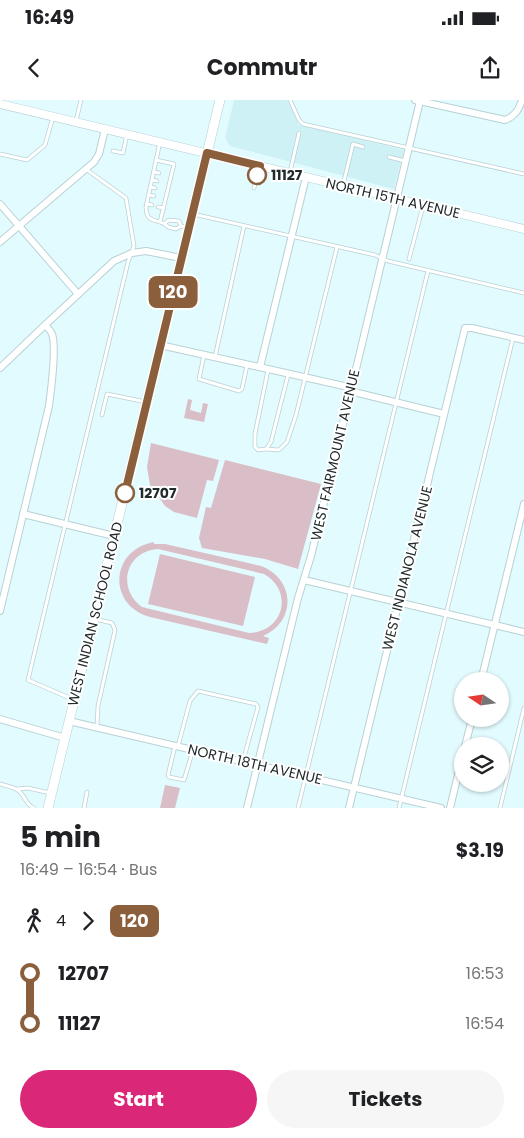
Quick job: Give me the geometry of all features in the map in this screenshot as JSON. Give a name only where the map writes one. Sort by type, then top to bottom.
[{"type":"main road","name":"WEST INDIAN SCHOOL ROAD","points":[[48,808],[181,258],[185,227],[192,213],[220,100]]},
{"type":"street","points":[[418,101],[505,120],[512,117],[518,110],[522,100]]},
{"type":"street","name":"WEST FAIRMOUNT AVENUE","points":[[247,808],[351,389],[406,161],[418,101]]},
{"type":"street","name":"NORTH 15TH AVENUE","points":[[0,104],[16,104],[76,122],[524,229]]},
{"type":"street","points":[[0,242],[87,170],[99,154],[105,128]]},
{"type":"street","points":[[260,367],[306,177]]},
{"type":"street","points":[[0,204],[78,294]]},
{"type":"street","points":[[0,368],[114,261],[132,253],[146,252],[181,258]]},
{"type":"street","points":[[0,611],[44,430],[52,386],[52,333],[45,325]]},
{"type":"street","name":"WEST INDIANOLA AVENUE","points":[[349,808],[465,328],[513,338]]},
{"type":"street","points":[[513,338],[524,340]]},
{"type":"street","points":[[160,345],[306,378],[444,414]]},
{"type":"street","points":[[484,672],[524,504]]},
{"type":"street","points":[[24,514],[114,536]]},
{"type":"street","points":[[304,580],[524,632]]},
{"type":"street","points":[[0,720],[65,738]]},
{"type":"street","name":"NORTH 18TH AVENUE","points":[[69,720],[441,808]]},
{"type":"street","points":[[450,808],[454,791]]},
{"type":"lane","points":[[76,122],[81,100]]},
{"type":"lane","points":[[290,100],[299,120],[303,124],[524,174]]},
{"type":"lane","points":[[0,154],[27,160],[45,145],[54,116]]},
{"type":"lane","points":[[290,173],[299,133]]},
{"type":"lane","points":[[113,152],[123,153],[127,134]]},
{"type":"lane","points":[[160,142],[146,204],[146,214],[149,219],[165,224],[168,228],[185,227]]},
{"type":"lane","points":[[343,186],[353,144],[364,146]]},
{"type":"lane","points":[[389,157],[406,161]]},
{"type":"lane","points":[[156,160],[174,164],[160,222]]},
{"type":"lane","points":[[254,188],[260,166]]},
{"type":"lane","points":[[74,700],[28,680],[128,262],[134,246],[126,198],[87,170]]},
{"type":"lane","points":[[154,172],[159,173]]},
{"type":"lane","points":[[166,174],[172,175]]},
{"type":"lane","points":[[152,180],[157,181]]},
{"type":"lane","points":[[164,182],[170,183]]},
{"type":"lane","points":[[150,187],[155,188]]},
{"type":"lane","points":[[163,190],[168,191]]},
{"type":"lane","points":[[149,195],[154,196]]},
{"type":"lane","points":[[161,198],[166,199]]},
{"type":"lane","points":[[146,204],[152,205]]},
{"type":"lane","points":[[409,259],[424,205]]},
{"type":"lane","points":[[158,207],[164,208]]},
{"type":"lane","points":[[192,213],[375,255],[388,262],[524,293]]},
{"type":"lane","points":[[165,224],[169,220],[176,220],[185,227]]},
{"type":"lane","points":[[215,357],[244,226]]},
{"type":"lane","points":[[268,369],[255,434],[255,446],[258,450],[279,450],[287,442],[306,378],[337,247]]},
{"type":"lane","points":[[298,808],[428,271]]},
{"type":"lane","points":[[399,808],[513,338]]},
{"type":"lane","points":[[204,355],[199,379],[239,391],[242,389],[247,364]]},
{"type":"lane","points":[[266,449],[271,442],[288,374]]},
{"type":"lane","points":[[102,415],[107,394],[147,402]]},
{"type":"lane","points":[[94,618],[112,622],[115,630],[98,706],[96,727]]},
{"type":"lane","points":[[193,750],[186,778],[184,780],[169,776],[190,701],[198,691],[256,704],[258,707],[243,762]]},
{"type":"lane","points":[[500,808],[524,708]]},
{"type":"lane","points":[[0,784],[16,789],[21,793],[26,802],[34,808]]},
{"type":"lane","points":[[16,789],[28,788],[51,793]]},
{"type":"lane","points":[[84,808],[87,792]]},
{"type":"shaded area","points":[[234,100],[287,100],[299,125],[404,150],[394,189],[230,146],[225,138]]},
{"type":"shaded area","points":[[188,399],[192,400],[190,410],[201,413],[203,403],[208,404],[204,422],[184,418]]},
{"type":"shaded area","points":[[151,443],[219,460],[213,481],[207,480],[197,518],[174,512],[165,506],[150,485],[147,467]]},
{"type":"shaded area","points":[[225,460],[321,484],[298,569],[265,559],[202,548],[199,538],[206,507],[211,508]]},
{"type":"shaded area","points":[[154,542],[154,544],[165,544],[261,566],[272,572],[286,590],[288,600],[282,621],[263,636],[269,638],[267,644],[150,617],[136,611],[126,601],[121,590],[119,578],[122,566],[129,555],[139,547]],"holes":[[[158,549],[264,574],[273,581],[279,590],[282,600],[281,610],[270,626],[261,631],[249,633],[142,607],[134,599],[127,581],[128,572],[138,556],[147,551]]]},
{"type":"shaded area","points":[[160,554],[255,577],[243,626],[148,604]]},
{"type":"shaded area","points":[[165,785],[180,788],[175,808],[160,808]]},
{"type":"bus line","name":"120","points":[[125,493],[207,153],[260,166],[257,175]]},
{"type":"place","name":"11127","points":[[257,175]]},
{"type":"place","name":"12707","points":[[125,493]]}]
